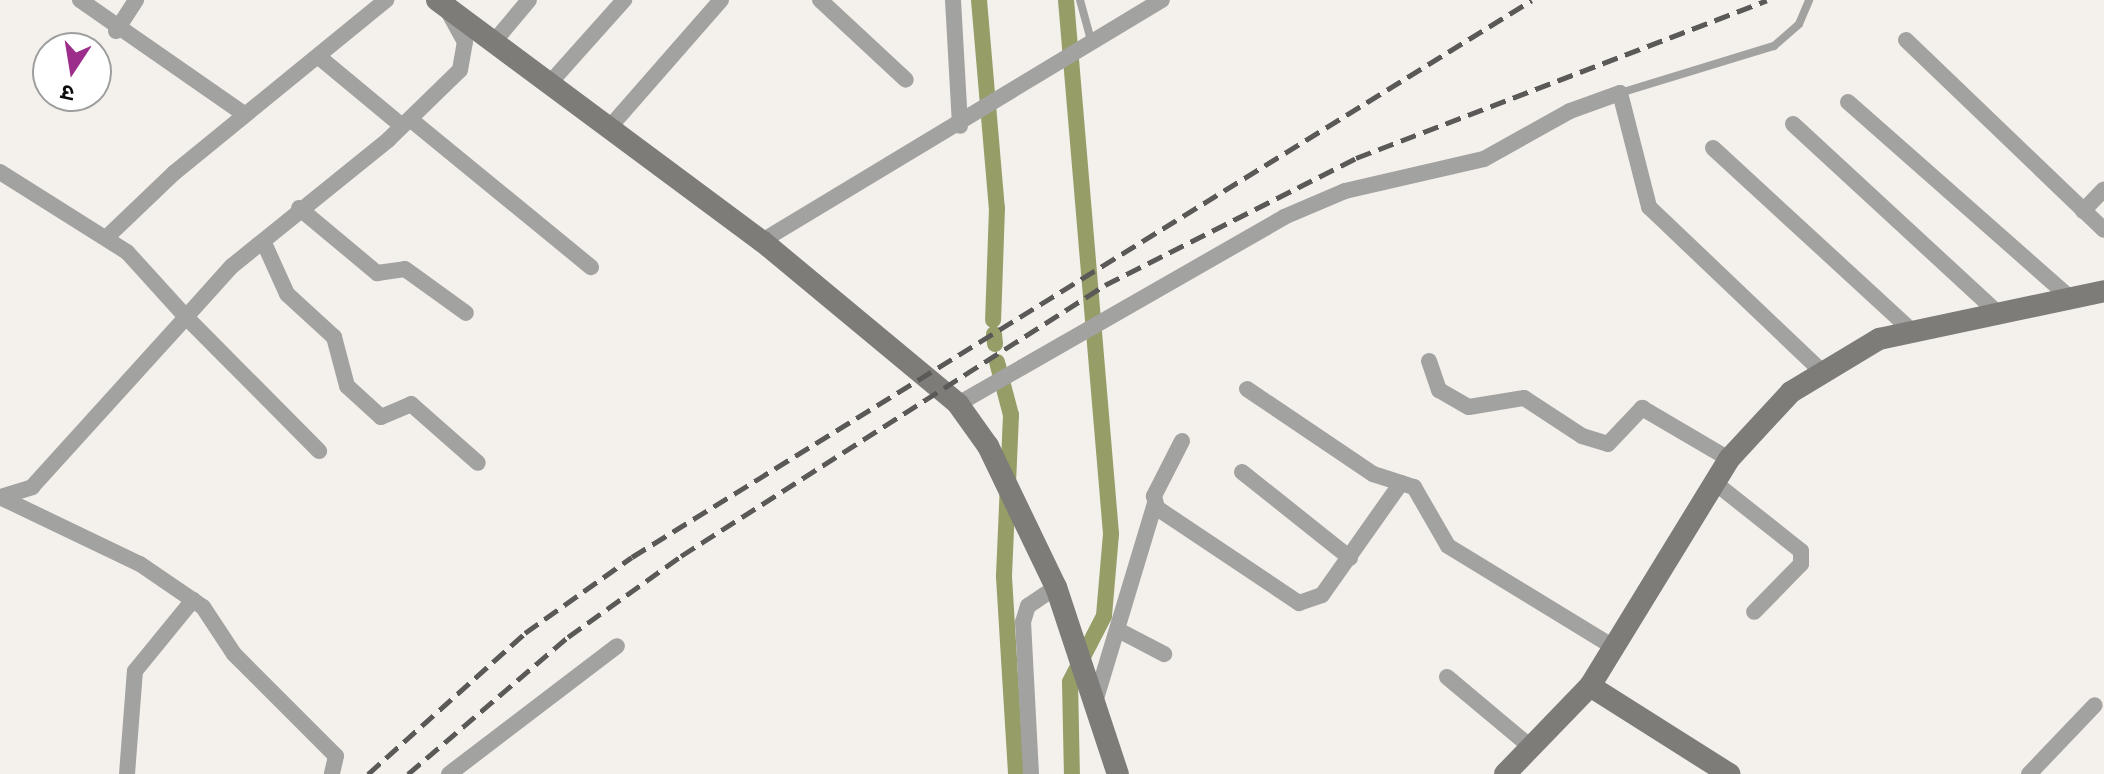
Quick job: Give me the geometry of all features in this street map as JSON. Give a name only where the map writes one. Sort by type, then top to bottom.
[{"type":"street","points":[[80,0],[116,31],[162,51],[202,89],[244,114]]},
{"type":"street","points":[[116,31],[136,0]]},
{"type":"street","points":[[107,237],[244,114],[319,57],[386,0]]},
{"type":"street","points":[[493,43],[529,0]]},
{"type":"street","points":[[549,84],[624,0]]},
{"type":"street","points":[[609,128],[721,0]]},
{"type":"street","points":[[820,0],[906,80]]},
{"type":"street","points":[[953,0],[965,124]]},
{"type":"street","points":[[762,241],[965,124],[1042,71],[1088,47],[1162,0]]},
{"type":"street","points":[[442,4],[762,241],[958,404],[988,446],[1056,587],[1118,774]]},
{"type":"street","points":[[1,498],[32,487],[186,317],[299,208],[406,122],[460,70],[465,42],[442,4]]},
{"type":"street","points":[[1906,40],[2104,230]]},
{"type":"street","points":[[319,57],[591,267]]},
{"type":"street","points":[[958,404],[1108,312],[1284,217],[1345,191],[1484,159],[1570,111],[1620,93],[1649,207],[1821,371]]},
{"type":"street","points":[[1848,102],[2070,298]]},
{"type":"street","points":[[1793,124],[1996,311]]},
{"type":"street","points":[[1713,148],[1911,330]]},
{"type":"street","points":[[0,172],[107,237],[319,451]]},
{"type":"street","points":[[2083,211],[2104,189]]},
{"type":"street","points":[[299,208],[377,273],[405,269],[466,313]]},
{"type":"street","points":[[264,243],[287,294],[334,337],[347,386],[381,417],[411,404],[478,463]]},
{"type":"street","points":[[1505,774],[1590,686],[1729,459],[1791,392],[1821,371],[1911,330],[2104,291]]},
{"type":"street","points":[[1429,361],[1439,390],[1469,407],[1524,398],[1582,436],[1608,444],[1642,408],[1729,459]]},
{"type":"street","points":[[1247,389],[1373,474],[1401,483],[1423,495],[1448,546],[1615,648]]},
{"type":"street","points":[[1093,695],[1120,631],[1155,503],[1182,441]]},
{"type":"street","points":[[1242,472],[1350,558]]},
{"type":"street","points":[[1714,482],[1801,551],[1801,564],[1754,612]]},
{"type":"street","points":[[1155,503],[1299,603],[1313,603],[1350,558],[1401,483]]},
{"type":"street","points":[[1,498],[66,534],[125,556],[193,600],[234,654],[336,756],[332,774]]},
{"type":"street","points":[[1031,774],[1023,622],[1028,606],[1056,587]]},
{"type":"street","points":[[127,774],[135,671],[193,600]]},
{"type":"street","points":[[1120,631],[1164,654]]},
{"type":"street","points":[[449,774],[617,646]]},
{"type":"street","points":[[1447,677],[1532,748]]},
{"type":"street","points":[[1590,686],[1729,774]]},
{"type":"street","points":[[2029,774],[2095,705]]},
{"type":"lane","points":[[1080,0],[1088,47]]},
{"type":"lane","points":[[1620,93],[1774,46],[1799,24],[1809,0]]},
{"type":"waterway","points":[[979,0],[997,208],[993,320]]},
{"type":"waterway","points":[[1066,0],[1111,534],[1104,616],[1070,682],[1072,774]]},
{"type":"waterway","points":[[994,334],[995,344]]},
{"type":"waterway","points":[[997,362],[1011,415],[1004,577],[1016,774]]},
{"type":"railway","points":[[368,774],[525,633],[632,557],[1532,0]]},
{"type":"railway","points":[[408,774],[568,637],[681,556],[1105,285],[1356,158],[1767,0]]}]
